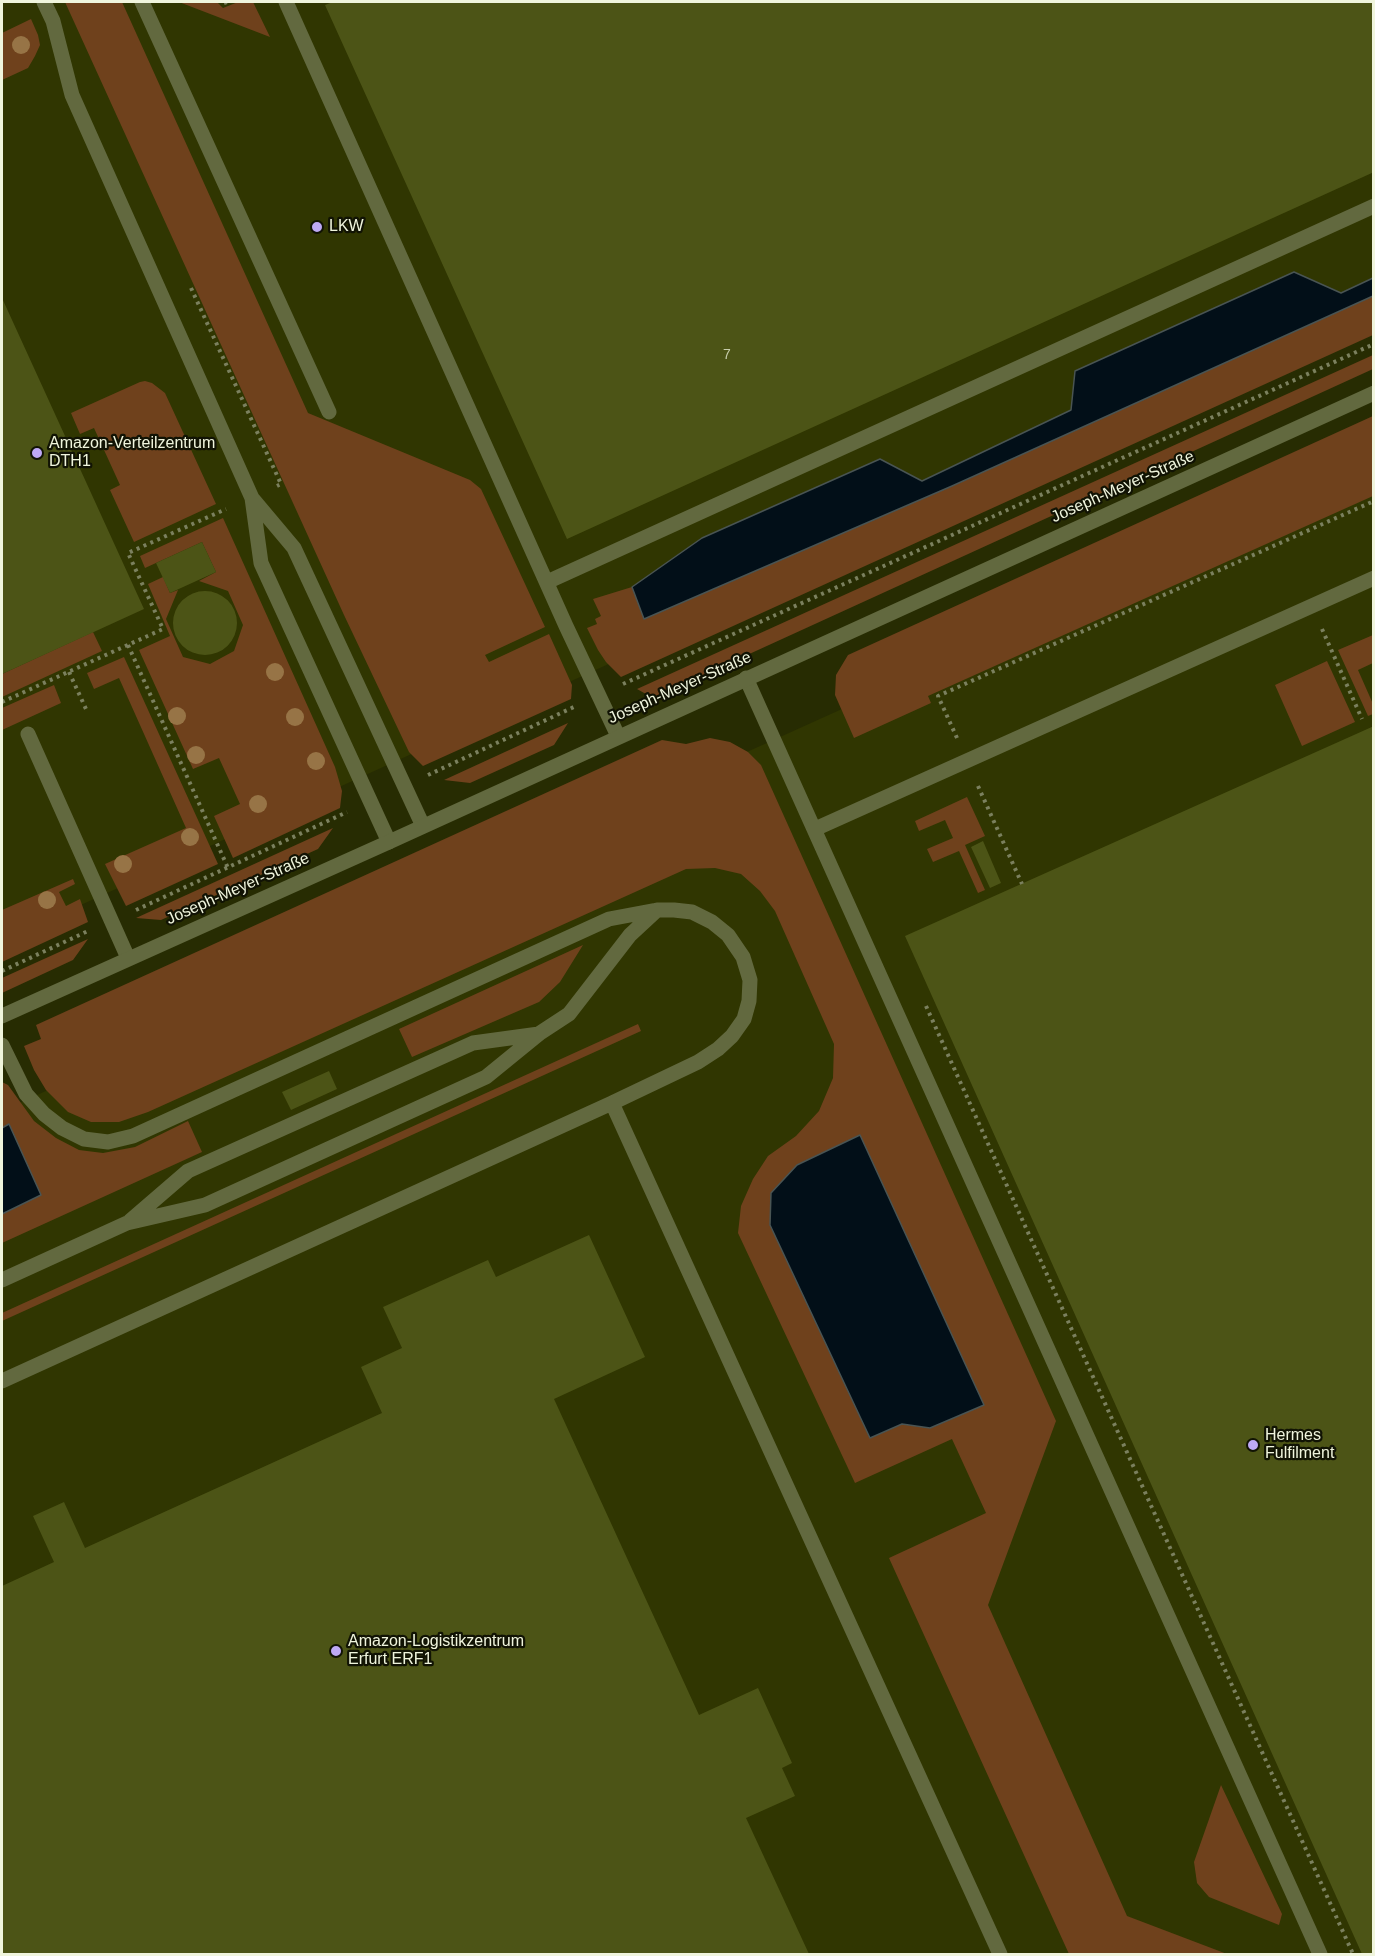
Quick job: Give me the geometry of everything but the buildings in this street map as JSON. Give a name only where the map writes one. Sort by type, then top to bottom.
[{"type":"street","points":[[44,2],[53,21],[72,95],[252,498],[294,548],[423,826]]},
{"type":"street","points":[[142,2],[329,412]]},
{"type":"street","points":[[286,2],[618,736]]},
{"type":"street","points":[[547,582],[1374,206]]},
{"type":"street","name":"Joseph-Meyer-Straße","points":[[2,1016],[1374,393]]},
{"type":"street","points":[[252,498],[261,563],[388,842]]},
{"type":"street","points":[[815,829],[1374,578]]},
{"type":"street","points":[[746,678],[1320,1954]]},
{"type":"street","points":[[28,734],[128,958]]},
{"type":"street","points":[[2,1280],[127,1223],[205,1204],[486,1077],[540,1033],[570,1014],[630,935],[657,910]]},
{"type":"street","points":[[2,1045],[26,1094],[44,1114],[62,1128],[84,1139],[108,1142],[133,1136],[609,919],[657,910],[692,912],[711,922],[728,935],[743,957],[750,980],[749,1001],[744,1019],[732,1036],[698,1062],[2,1381]]},
{"type":"street","points":[[127,1223],[188,1171],[473,1043],[540,1033]]},
{"type":"street","points":[[612,1102],[1000,1954]]},
{"type":"path","points":[[405,786],[599,695],[1374,344]]},
{"type":"path","points":[[1022,884],[938,696],[1374,501]]},
{"type":"path","points":[[2,702],[163,629],[128,553],[216,514]]},
{"type":"path","points":[[1311,606],[1362,719]]},
{"type":"path","points":[[128,645],[228,868]]},
{"type":"path","points":[[69,672],[86,709]]},
{"type":"path","points":[[2,971],[370,801]]},
{"type":"shaded area","points":[[2,2],[1373,2],[1373,315],[2,941]]},
{"type":"shaded area","points":[[65,2],[122,2],[308,413],[470,480],[481,489],[545,627],[485,655],[489,662],[549,634],[572,685],[571,699],[423,766],[409,752],[344,615]]},
{"type":"shaded area","points":[[179,2],[217,2],[223,8],[238,2],[253,2],[270,37]]},
{"type":"shaded area","points":[[31,19],[40,45],[35,56],[28,68],[2,80],[2,33]]},
{"type":"shaded area","points":[[1294,272],[1341,293],[1373,278],[1373,335],[621,677],[598,650],[587,628],[597,624],[595,619],[601,616],[593,599],[632,587],[702,538],[880,459],[922,481],[1071,410],[1075,371]]},
{"type":"shaded area","points":[[1294,272],[1341,293],[1373,278],[1373,296],[952,486],[644,619],[632,587],[702,538],[880,459],[922,481],[1071,410],[1075,371]]},
{"type":"shaded area","points":[[1373,355],[1373,369],[653,698],[637,689]]},
{"type":"shaded area","points":[[145,381],[152,383],[165,393],[216,504],[134,542],[110,490],[120,485],[94,428],[80,434],[71,413]]},
{"type":"shaded area","points":[[1373,416],[1373,496],[928,696],[931,703],[854,738],[835,695],[836,675],[848,655]]},
{"type":"shaded area","points":[[1373,469],[1373,1954],[2,1954],[2,1111],[713,786],[707,770]]},
{"type":"shaded area","points":[[223,518],[335,767],[342,791],[340,808],[233,858],[214,816],[240,804],[219,758],[193,769],[139,650],[170,636],[148,584],[163,577],[170,593],[178,590],[166,619],[183,657],[210,664],[234,651],[243,625],[228,591],[199,581],[216,572],[202,542],[145,568],[140,556]]},
{"type":"shaded area","points":[[93,632],[102,651],[2,697],[2,674]]},
{"type":"shaded area","points":[[1373,635],[1373,663],[1358,670],[1373,704],[1373,714],[1368,716],[1338,650]]},
{"type":"shaded area","points":[[124,657],[218,864],[126,906],[105,864],[186,828],[119,678],[94,689],[87,673]]},
{"type":"shaded area","points":[[1327,661],[1355,722],[1302,746],[1275,685]]},
{"type":"shaded area","points":[[54,685],[61,703],[2,730],[2,708]]},
{"type":"shaded area","points":[[568,723],[554,745],[470,783],[444,780]]},
{"type":"shaded area","points":[[710,738],[730,742],[748,752],[761,765],[1056,1421],[988,1605],[1127,1916],[1227,1954],[1069,1954],[889,1558],[986,1513],[952,1439],[855,1483],[738,1233],[741,1206],[753,1179],[768,1156],[796,1136],[819,1111],[833,1078],[834,1044],[775,911],[760,891],[741,874],[715,868],[686,869],[148,1112],[119,1122],[91,1122],[68,1112],[46,1090],[34,1070],[24,1046],[41,1039],[36,1025],[662,740],[686,744]]},
{"type":"shaded area","points":[[967,797],[985,836],[965,845],[985,890],[978,893],[959,851],[933,862],[927,849],[953,838],[945,820],[919,831],[915,821]]},
{"type":"shaded area","points":[[333,828],[318,849],[161,920],[136,918]]},
{"type":"shaded area","points":[[73,879],[75,884],[59,892],[66,906],[80,899],[88,922],[2,962],[2,910]]},
{"type":"shaded area","points":[[88,939],[73,960],[2,993],[2,978]]},
{"type":"shaded area","points":[[583,945],[560,982],[539,1002],[412,1057],[399,1029]]},
{"type":"shaded area","points":[[638,1024],[641,1031],[2,1321],[2,1313]]},
{"type":"shaded area","points":[[2,1082],[8,1085],[34,1121],[56,1138],[79,1150],[103,1153],[135,1147],[188,1121],[202,1152],[2,1243]]},
{"type":"shaded area","points":[[9,1124],[41,1195],[2,1214],[2,1128]]},
{"type":"shaded area","points":[[860,1135],[984,1405],[930,1428],[902,1424],[870,1438],[770,1225],[771,1193],[797,1165]]},
{"type":"shaded area","points":[[1221,1785],[1282,1914],[1279,1925],[1209,1897],[1197,1883],[1194,1862]]},
{"type":"place","name":"LKW","points":[[317,227]]},
{"type":"place","name":"Amazon-Verteilzentrum DTH1","points":[[37,453]]},
{"type":"place","name":"Hermes Fulfilment","points":[[1253,1445]]},
{"type":"place","name":"Amazon-Logistikzentrum Erfurt ERF1","points":[[336,1651]]}]
